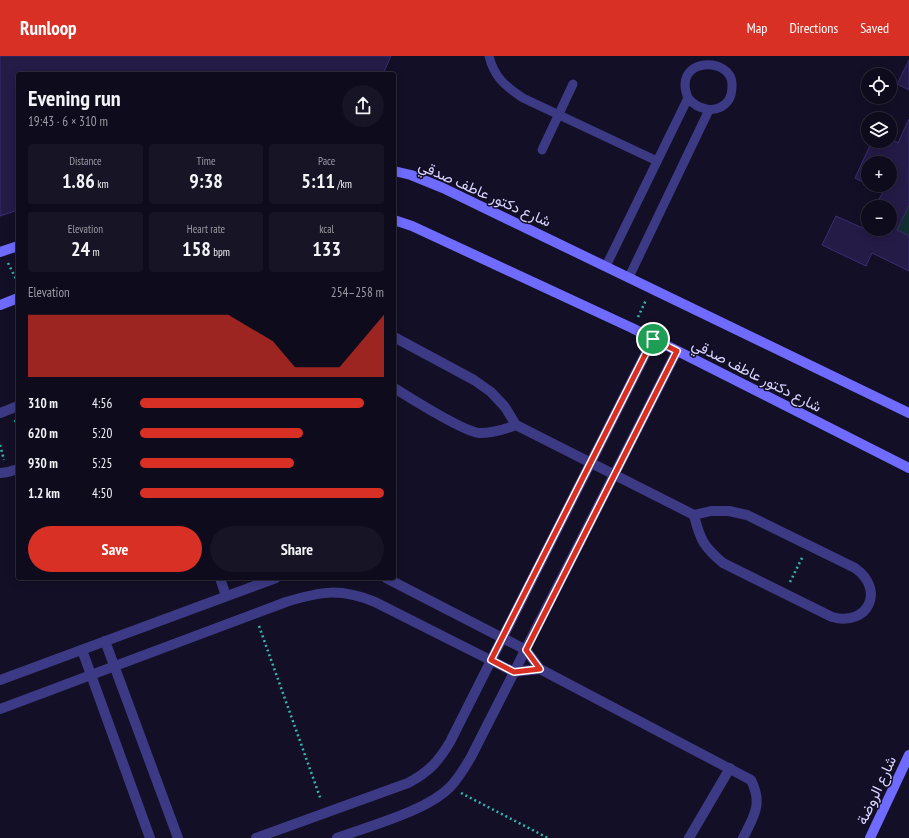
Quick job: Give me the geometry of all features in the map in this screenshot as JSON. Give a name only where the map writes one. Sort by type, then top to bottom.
[{"type":"street","name":"شارع دكتور عاطف صدقي","points":[[396,171],[411,175],[443,188],[909,413]]},
{"type":"street","name":"شارع دكتور عاطف صدقي","points":[[396,221],[412,226],[632,328],[909,468]]},
{"type":"street","points":[[1,252],[16,247]]},
{"type":"street","points":[[1,302],[16,298]]},
{"type":"street","points":[[396,338],[474,380],[491,392],[505,407],[516,425],[590,463],[694,515],[711,511],[729,511],[747,514],[855,568],[864,575],[869,584],[871,594],[868,605],[862,613],[853,619],[842,620],[832,617],[723,563],[709,550],[699,534],[694,515]]},
{"type":"street","points":[[256,838],[408,783],[432,768],[441,757],[450,742],[653,339]]},
{"type":"street","points":[[337,838],[413,810],[438,798],[460,775],[472,757],[677,351]]},
{"type":"street","points":[[396,389],[460,426],[478,433],[497,432],[516,425]]},
{"type":"street","points":[[0,414],[16,407]]},
{"type":"street","points":[[0,473],[16,470]]},
{"type":"street","points":[[221,580],[226,596]]},
{"type":"street","points":[[0,680],[270,580]]},
{"type":"street","points":[[390,580],[526,650],[540,669],[751,780],[756,790],[758,801],[743,838]]},
{"type":"street","points":[[0,709],[286,602],[323,592],[341,592],[358,595],[375,602],[514,672],[540,669]]},
{"type":"street","points":[[105,641],[178,838]]},
{"type":"street","points":[[82,650],[150,838]]},
{"type":"street","name":"شارع الروضة","points":[[870,838],[909,755]]},
{"type":"street","points":[[689,838],[730,768]]},
{"type":"lane","points":[[489,56],[491,64],[498,77],[508,88],[523,98],[657,161]]},
{"type":"lane","points":[[710,61],[720,64],[728,71],[733,80],[732,91],[728,101],[719,107],[709,110],[701,108],[693,105],[688,98],[684,88],[685,78],[690,69],[699,63],[710,61]]},
{"type":"lane","points":[[542,150],[573,84]]},
{"type":"lane","points":[[606,266],[688,98]]},
{"type":"lane","points":[[629,277],[709,110]]},
{"type":"path","points":[[1,252],[16,279]]},
{"type":"path","points":[[632,328],[652,288]]},
{"type":"path","points":[[784,593],[808,545]]},
{"type":"path","points":[[255,614],[326,813]]},
{"type":"path","points":[[450,787],[548,838]]},
{"type":"green space","points":[[909,205],[909,236],[897,230]]},
{"type":"building","points":[[0,56],[391,56],[384,72],[16,72],[16,211],[0,216]]},
{"type":"building","points":[[909,60],[909,90],[897,84]]},
{"type":"building","points":[[909,119],[909,205],[897,230],[897,200],[879,200],[883,192],[897,192],[897,156],[865,156],[869,148],[897,148]]},
{"type":"building","points":[[861,165],[861,181],[855,178]]},
{"type":"building","points":[[836,216],[861,227],[861,236],[897,236],[897,230],[909,236],[909,271],[872,253],[866,266],[822,245]]},
{"type":"route","points":[[653,339],[677,351],[526,650],[540,669],[514,672],[491,660],[653,339]]}]
